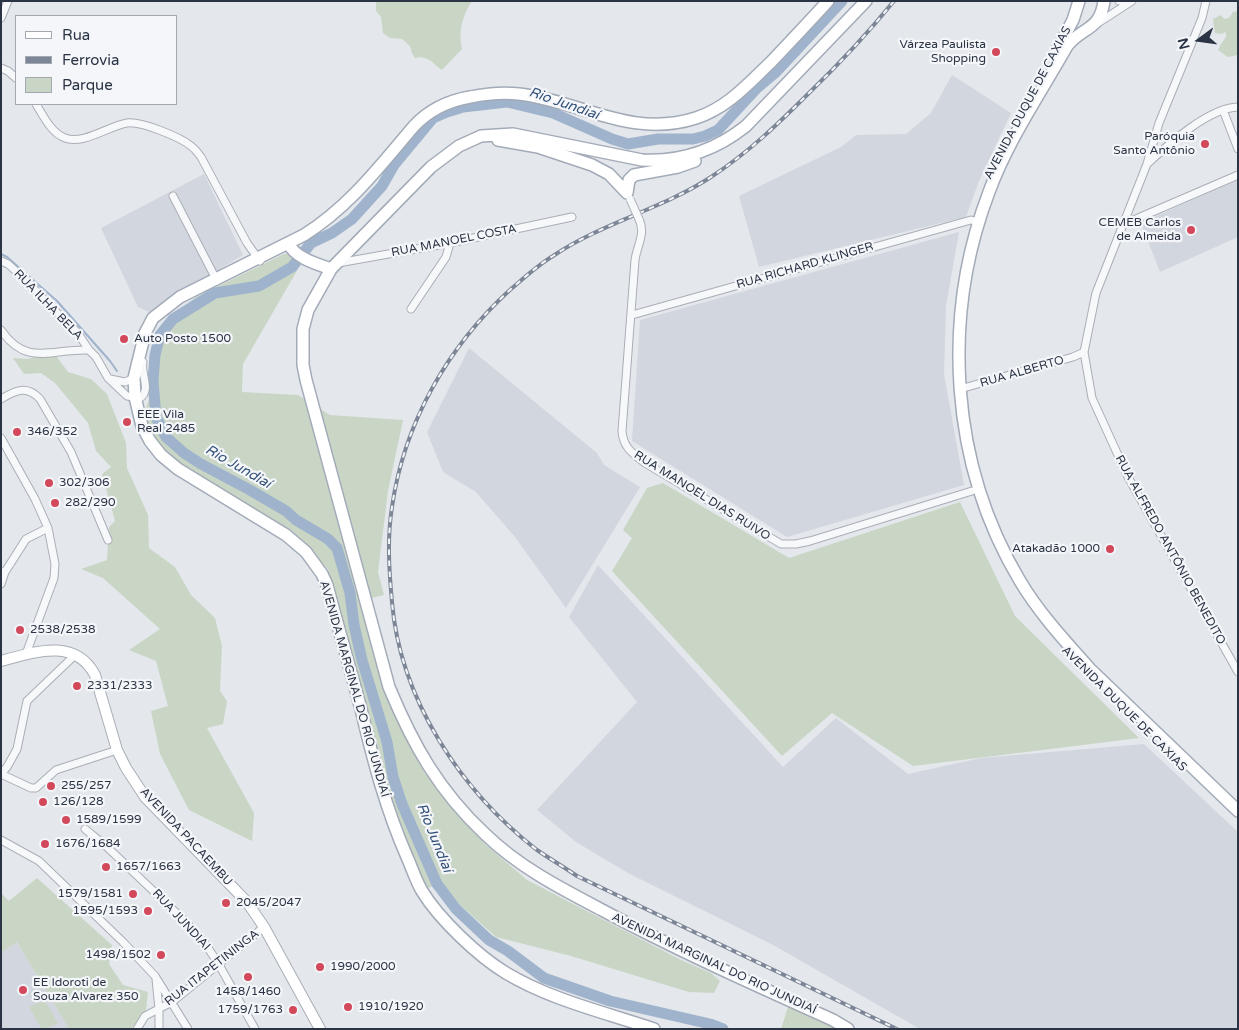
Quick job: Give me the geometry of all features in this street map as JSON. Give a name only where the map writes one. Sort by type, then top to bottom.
[{"type":"main road","name":"AVENIDA MARGINAL DO RIO JUNDIAÍ","points":[[654,1029],[544,993],[522,982],[504,972],[480,953],[452,928],[432,906],[422,890],[385,802],[327,585],[322,574],[306,552],[286,535],[178,469],[161,455],[150,441],[142,426],[130,396],[129,380],[145,333],[153,318],[180,297],[291,247],[322,224],[348,202],[423,116],[436,108],[456,100],[475,96],[517,94],[548,100],[610,119],[641,124],[662,125],[696,118],[714,111],[728,102],[750,83],[828,1]]},
{"type":"main road","name":"AVENIDA MARGINAL DO RIO JUNDIAÍ","points":[[848,1029],[833,1020],[651,936],[537,875],[485,835],[454,802],[428,767],[406,726],[389,687],[306,380],[303,365],[303,328],[308,310],[333,266],[430,167],[458,146],[481,136],[501,134],[524,136],[627,158],[659,161],[701,152],[736,134],[758,114],[866,1]]},
{"type":"main road","name":"AVENIDA DUQUE DE CAXIAS","points":[[1079,1],[1073,20],[988,174],[958,274],[952,346],[956,420],[972,491],[997,553],[1015,586],[1032,611],[1060,646],[1086,674],[1238,820]]},
{"type":"main road","points":[[1073,20],[1080,28],[1091,27],[1103,9],[1104,1]]},
{"type":"main road","name":"AVENIDA DUQUE DE CAXIAS","points":[[1091,27],[1073,39],[1068,46],[1026,117],[996,173],[974,221],[960,311],[960,389],[965,428],[979,488],[988,513],[1004,550],[1028,593],[1048,621],[1090,669],[1238,811]]},
{"type":"main road","points":[[628,196],[629,180],[634,175],[692,163],[728,144],[736,134]]},
{"type":"main road","points":[[481,136],[538,147],[592,165],[609,174],[628,196]]},
{"type":"main road","points":[[291,247],[315,263],[333,266]]},
{"type":"main road","name":"AVENIDA PACAEMBU","points":[[1,661],[26,654],[58,649],[75,655],[92,668],[118,750],[126,768],[145,797],[247,902],[264,927],[320,1029]]},
{"type":"street","points":[[1,18],[8,1]]},
{"type":"street","points":[[1091,27],[1132,1]]},
{"type":"street","points":[[1146,164],[1159,123],[1202,18],[1206,1]]},
{"type":"street","points":[[1,68],[15,77]]},
{"type":"street","points":[[37,105],[54,130],[65,138],[75,139],[98,134],[126,123],[134,122],[175,136],[192,146],[201,157],[247,243],[259,260]]},
{"type":"street","points":[[1146,164],[1175,139],[1195,125],[1224,110],[1238,107]]},
{"type":"street","points":[[1224,110],[1238,149]]},
{"type":"street","name":"RUA ALFREDO ANTÔNIO BENEDITO","points":[[1146,164],[1096,293],[1084,352],[1092,398],[1128,478],[1238,672]]},
{"type":"street","points":[[1122,225],[1238,176]]},
{"type":"street","points":[[130,396],[140,398],[147,390],[142,365],[146,340],[154,323],[186,299],[217,281],[173,196]]},
{"type":"street","name":"RUA MANOEL DIAS RUIVO","points":[[628,196],[643,231],[635,260],[622,431],[626,447],[645,463],[781,544],[796,544],[810,541],[972,491]]},
{"type":"street","name":"RUA MANOEL COSTA","points":[[333,266],[572,217]]},
{"type":"street","name":"RUA RICHARD KLINGER","points":[[632,315],[974,221]]},
{"type":"street","points":[[411,309],[446,256],[450,243]]},
{"type":"street","name":"RUA ILHA BELA","points":[[1,260],[29,283],[77,332],[96,357],[108,378],[130,396]]},
{"type":"street","points":[[1,330],[21,350],[30,353],[89,350]]},
{"type":"street","name":"RUA ALBERTO","points":[[960,389],[1073,357],[1084,352]]},
{"type":"street","points":[[108,378],[129,380]]},
{"type":"street","points":[[1,399],[23,389],[34,392],[40,399],[71,452],[108,540]]},
{"type":"street","points":[[1,438],[48,528],[55,564],[54,578],[26,654]]},
{"type":"street","points":[[1,584],[3,571],[26,539],[48,528]]},
{"type":"street","points":[[75,655],[27,701],[17,749],[1,774],[31,788],[36,788],[56,770],[118,750]]},
{"type":"street","name":"RUA JUNDIAI","points":[[85,829],[114,853],[186,922],[206,945],[255,1029]]},
{"type":"street","points":[[1,840],[39,861],[123,942],[155,976],[188,1029]]},
{"type":"street","name":"RUA ITAPETININGA","points":[[137,1029],[145,1016],[172,1002],[264,927]]},
{"type":"street","points":[[155,976],[159,1009],[159,1029]]},
{"type":"shaded area","points":[[952,75],[1011,113],[979,181],[966,217],[759,267],[739,196],[841,147],[856,135],[906,134],[931,113]]},
{"type":"shaded area","points":[[204,174],[243,255],[149,312],[138,307],[101,228]]},
{"type":"shaded area","name":"CEMEB Carlos de Almeida","points":[[1238,179],[1238,237],[1160,272],[1141,223]]},
{"type":"shaded area","points":[[959,232],[946,306],[944,374],[964,485],[787,537],[632,441],[640,320]]},
{"type":"shaded area","points":[[469,348],[597,453],[604,465],[640,487],[566,608],[515,537],[476,492],[443,472],[427,432]]},
{"type":"shaded area","points":[[598,565],[783,767],[836,718],[908,774],[981,758],[1144,744],[1238,832],[1238,1029],[920,1029],[775,946],[628,873],[576,842],[537,810],[637,702],[569,617]]},
{"type":"shaded area","name":"EE Idoroti de Souza Alvarez 350","points":[[17,942],[69,1029],[2,1029],[1,953]]},
{"type":"green space","points":[[378,1],[472,1],[462,24],[460,36],[462,49],[442,70],[427,59],[415,58],[410,46],[402,39],[390,38],[383,33],[381,17],[376,11],[376,3]]},
{"type":"green space","points":[[1238,11],[1238,55],[1228,57],[1218,50],[1226,37],[1226,32],[1221,34],[1215,33],[1213,19],[1221,15],[1224,19],[1229,18],[1233,12]]},
{"type":"green space","points":[[284,254],[290,254],[302,262],[243,364],[242,392],[298,395],[330,415],[403,420],[388,491],[378,572],[384,595],[360,601],[388,702],[424,772],[485,844],[527,880],[681,960],[711,973],[720,981],[714,993],[689,992],[571,956],[496,937],[460,905],[442,884],[427,888],[408,846],[380,769],[363,697],[328,569],[289,531],[185,466],[153,441],[144,412],[149,400],[152,341],[163,323],[196,297]]},
{"type":"green space","points":[[54,353],[68,372],[91,379],[107,394],[126,443],[127,468],[148,515],[149,548],[175,567],[191,595],[215,618],[222,646],[220,691],[227,701],[223,724],[207,728],[254,813],[252,841],[189,810],[160,754],[151,711],[168,706],[156,661],[129,650],[160,629],[103,578],[81,569],[107,560],[109,527],[115,521],[102,474],[111,467],[96,451],[88,423],[55,383],[41,373],[24,374],[13,358],[27,359]]},
{"type":"green space","points":[[663,483],[789,558],[960,502],[1015,616],[1139,738],[913,766],[832,713],[782,756],[612,571],[632,538],[623,530],[647,488]]},
{"type":"green space","points":[[37,878],[112,945],[109,964],[123,985],[148,992],[146,1010],[131,1029],[69,1029],[17,942],[1,953],[1,893],[9,901]]},
{"type":"green space","points":[[44,1000],[58,1023],[42,1029],[29,1007]]},
{"type":"green space","points":[[788,1007],[839,1029],[781,1029]]},
{"type":"waterway","name":"Rio Jundiaí","points":[[723,1029],[710,1024],[610,1001],[544,978],[508,951],[489,940],[456,909],[437,884],[402,804],[393,777],[387,742],[362,660],[354,625],[350,593],[337,548],[328,539],[296,520],[286,511],[184,453],[166,437],[156,417],[153,381],[155,355],[160,335],[173,319],[215,293],[259,286],[292,267],[311,243],[332,233],[352,219],[382,186],[394,165],[433,118],[463,107],[507,102],[553,113],[628,144],[658,139],[693,139],[705,136],[718,130],[757,88],[776,72],[842,1]]},
{"type":"waterway","points":[[1,254],[7,257],[57,301],[117,371]]},
{"type":"waterway","name":"Rio Jundiaí","points":[[150,411],[156,417]]},
{"type":"railway","points":[[894,1],[843,59],[775,126],[738,158],[711,177],[673,198],[572,244],[542,263],[488,311],[449,361],[432,388],[418,416],[398,476],[390,519],[389,554],[392,602],[397,638],[407,673],[421,708],[439,740],[460,771],[483,800],[509,826],[537,850],[577,876],[897,1029]]},
{"type":"place","name":"Várzea Paulista Shopping","points":[[996,52]]},
{"type":"place","name":"Paróquia Santo Antônio","points":[[1205,144]]},
{"type":"place","name":"CEMEB Carlos de Almeida","points":[[1191,230]]},
{"type":"place","name":"Auto Posto 1500","points":[[124,339]]},
{"type":"place","name":"EEE Vila Real 2485","points":[[127,422]]},
{"type":"place","name":"346/352","points":[[17,432]]},
{"type":"place","name":"302/306","points":[[49,483]]},
{"type":"place","name":"282/290","points":[[55,503]]},
{"type":"place","name":"Atakadão 1000","points":[[1110,549]]},
{"type":"place","name":"2538/2538","points":[[20,630]]},
{"type":"place","name":"2331/2333","points":[[77,686]]},
{"type":"place","name":"255/257","points":[[51,786]]},
{"type":"place","name":"126/128","points":[[43,802]]},
{"type":"place","name":"1589/1599","points":[[66,820]]},
{"type":"place","name":"1676/1684","points":[[45,844]]},
{"type":"place","name":"1657/1663","points":[[106,867]]},
{"type":"place","name":"1579/1581","points":[[133,894]]},
{"type":"place","name":"2045/2047","points":[[226,903]]},
{"type":"place","name":"1595/1593","points":[[148,911]]},
{"type":"place","name":"1498/1502","points":[[161,955]]},
{"type":"place","name":"1990/2000","points":[[320,967]]},
{"type":"place","name":"1458/1460","points":[[248,977]]},
{"type":"place","name":"EE Idoroti de Souza Alvarez 350","points":[[23,990]]},
{"type":"place","name":"1910/1920","points":[[348,1007]]},
{"type":"place","name":"1759/1763","points":[[293,1010]]}]
